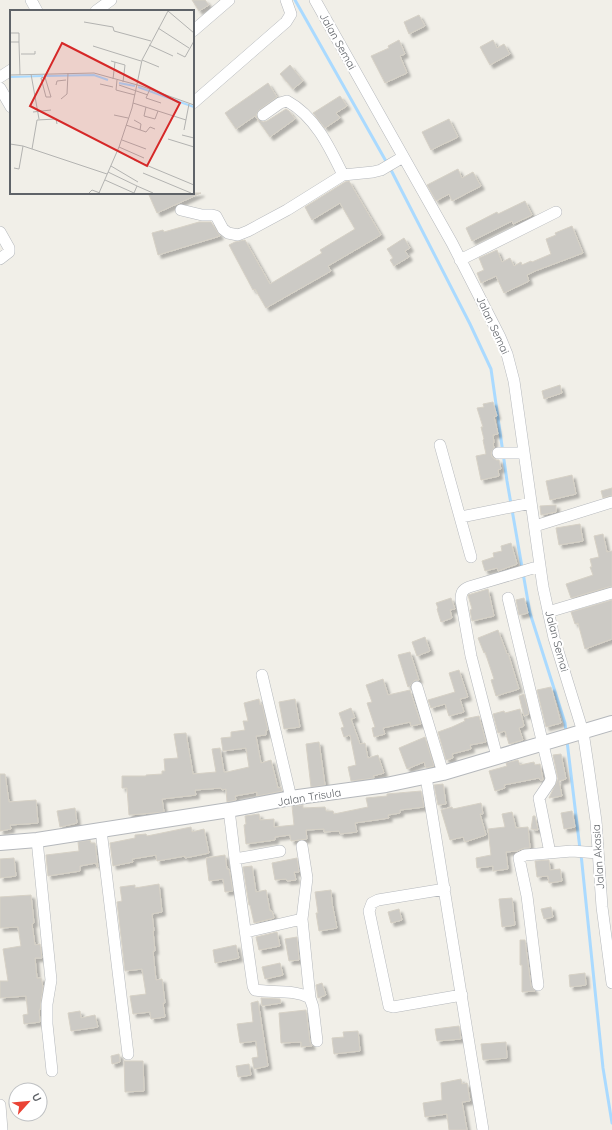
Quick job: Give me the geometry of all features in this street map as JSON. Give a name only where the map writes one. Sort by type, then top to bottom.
[{"type":"street","points":[[31,0],[36,10]]},
{"type":"street","points":[[97,10],[111,0]]},
{"type":"street","points":[[194,30],[229,0]]},
{"type":"street","points":[[194,102],[286,22],[291,14],[286,0]]},
{"type":"street","name":"Jalan Semai","points":[[316,0],[402,158],[460,260],[489,314],[507,354],[514,380],[511,453],[531,503],[535,526],[537,567],[554,638],[580,732]]},
{"type":"street","points":[[0,77],[10,71]]},
{"type":"street","points":[[0,88],[10,105]]},
{"type":"street","points":[[263,115],[280,103],[287,101],[297,106],[307,116],[328,145],[343,175]]},
{"type":"street","points":[[181,210],[202,215],[216,216],[223,229],[228,233],[238,235],[287,210],[343,175],[381,170],[402,158]]},
{"type":"street","points":[[460,260],[556,212]]},
{"type":"street","points":[[0,232],[9,248],[9,252],[0,259]]},
{"type":"street","points":[[440,445],[471,557]]},
{"type":"street","points":[[535,526],[612,502]]},
{"type":"street","points":[[460,517],[519,504],[531,503]]},
{"type":"street","points":[[497,757],[471,656],[461,594],[463,590],[468,587],[537,567]]},
{"type":"street","points":[[548,612],[612,593]]},
{"type":"street","points":[[508,598],[551,778],[540,798],[550,853]]},
{"type":"street","points":[[262,675],[291,798]]},
{"type":"street","points":[[417,687],[443,773]]},
{"type":"street","name":"Jalan Trisula","points":[[0,843],[37,840],[229,810],[291,798],[386,785],[443,773],[612,723]]},
{"type":"street","name":"Jalan Akasia","points":[[580,732],[596,816],[597,853],[602,907],[612,983]]},
{"type":"street","points":[[426,777],[483,1130]]},
{"type":"street","points":[[229,810],[253,986],[255,990],[295,992],[310,998]]},
{"type":"street","points":[[101,830],[128,1054]]},
{"type":"street","points":[[37,840],[52,980],[47,1004],[47,1024],[52,1071]]},
{"type":"street","points":[[302,846],[307,878],[302,919],[310,998],[313,1007],[317,1041]]},
{"type":"street","points":[[235,859],[280,851]]},
{"type":"street","points":[[538,985],[527,896],[519,858],[525,855],[550,853],[597,853]]},
{"type":"street","points":[[445,889],[378,900],[372,903],[369,911],[390,1007],[462,995]]},
{"type":"street","points":[[246,932],[302,919]]},
{"type":"street","points":[[0,1105],[2,1130]]},
{"type":"building","points":[[192,0],[205,0],[209,5],[199,11]]},
{"type":"building","points":[[419,15],[425,26],[409,34],[404,22]]},
{"type":"building","points":[[399,40],[405,54],[400,56],[407,73],[385,83],[371,56],[389,48],[388,46]]},
{"type":"building","points":[[493,40],[497,48],[504,44],[510,54],[490,65],[480,47]]},
{"type":"building","points":[[290,65],[303,81],[293,89],[280,74]]},
{"type":"building","points":[[268,83],[277,97],[259,110],[256,115],[258,119],[263,122],[267,121],[286,109],[295,119],[270,137],[255,116],[236,129],[225,113]]},
{"type":"building","points":[[340,96],[347,106],[336,113],[340,118],[325,128],[313,113]]},
{"type":"building","points":[[449,119],[458,137],[431,150],[422,132]]},
{"type":"building","points":[[458,169],[462,178],[473,172],[481,186],[452,201],[449,194],[436,201],[427,185]]},
{"type":"building","points":[[349,181],[381,235],[328,266],[331,271],[266,308],[255,289],[253,290],[229,245],[245,240],[270,284],[322,253],[320,250],[355,229],[340,203],[312,220],[305,207]]},
{"type":"building","points":[[201,193],[157,213],[149,195],[151,194]]},
{"type":"building","points":[[525,201],[532,215],[513,224],[512,221],[472,241],[466,228],[497,212],[498,214]]},
{"type":"building","points":[[199,222],[211,222],[220,236],[158,255],[152,233],[163,230],[164,232]]},
{"type":"building","points":[[572,226],[583,253],[527,275],[529,281],[504,293],[496,276],[481,283],[477,273],[484,270],[479,258],[497,250],[502,262],[510,258],[514,266],[521,262],[522,265],[531,261],[532,262],[551,254],[546,239],[556,235],[555,233]]},
{"type":"building","points":[[404,238],[410,248],[405,251],[409,257],[394,266],[390,260],[393,258],[387,249]]},
{"type":"building","points":[[560,385],[562,393],[544,399],[542,391]]},
{"type":"building","points":[[493,402],[497,416],[494,417],[498,434],[493,435],[494,448],[491,453],[492,457],[499,460],[501,469],[498,470],[499,476],[481,480],[476,456],[486,454],[481,427],[483,427],[477,408],[484,407],[483,404]]},
{"type":"building","points":[[572,475],[576,494],[550,500],[546,481]]},
{"type":"building","points":[[612,488],[612,495],[603,498],[601,491]]},
{"type":"building","points":[[556,505],[556,512],[541,515],[540,506]]},
{"type":"building","points":[[580,524],[583,541],[559,545],[556,528]]},
{"type":"building","points":[[603,534],[607,552],[612,551],[612,586],[571,598],[566,584],[593,575],[590,567],[592,567],[590,559],[599,557],[594,536]]},
{"type":"building","points":[[511,543],[517,564],[498,571],[497,568],[485,571],[482,561],[494,557],[493,553],[502,551],[501,546]]},
{"type":"building","points":[[488,589],[494,616],[472,621],[470,610],[472,609],[468,595]]},
{"type":"building","points":[[451,598],[455,609],[450,610],[452,618],[441,622],[436,603]]},
{"type":"building","points":[[524,598],[528,613],[519,615],[516,600]]},
{"type":"building","points":[[612,600],[612,639],[585,649],[578,623],[575,624],[571,612]]},
{"type":"building","points":[[498,630],[507,654],[508,653],[519,689],[496,696],[491,680],[494,679],[485,652],[484,653],[478,638]]},
{"type":"building","points":[[425,637],[430,651],[417,656],[412,642]]},
{"type":"building","points":[[410,652],[419,680],[415,680],[408,687],[398,655]]},
{"type":"building","points":[[459,670],[468,697],[460,699],[464,712],[449,716],[445,704],[431,708],[428,700],[455,692],[449,673]]},
{"type":"building","points":[[383,679],[388,695],[410,690],[421,724],[411,726],[410,722],[383,728],[385,734],[374,737],[372,728],[375,727],[367,703],[372,702],[366,685]]},
{"type":"building","points":[[551,687],[561,723],[546,727],[537,690]]},
{"type":"building","points":[[524,694],[529,714],[524,716],[519,696]]},
{"type":"building","points":[[259,699],[260,705],[262,704],[268,730],[266,730],[266,735],[256,736],[261,763],[271,760],[278,788],[281,787],[282,791],[257,796],[257,792],[235,796],[236,800],[227,802],[226,789],[195,790],[196,795],[162,799],[164,812],[129,815],[127,788],[122,788],[122,776],[162,774],[162,771],[165,771],[164,759],[178,758],[174,734],[186,733],[193,774],[216,772],[212,749],[220,748],[224,772],[249,767],[246,748],[223,751],[221,738],[231,737],[231,732],[245,730],[243,721],[248,721],[244,703]]},
{"type":"building","points":[[295,699],[300,727],[284,729],[279,702]]},
{"type":"building","points":[[351,708],[355,718],[351,719],[360,744],[365,743],[368,758],[378,755],[384,773],[373,776],[374,778],[351,781],[348,767],[356,765],[350,735],[344,737],[341,728],[344,727],[339,713]]},
{"type":"building","points":[[520,709],[524,726],[519,728],[523,740],[509,744],[505,731],[498,733],[493,714],[504,711],[505,713]]},
{"type":"building","points":[[479,716],[486,742],[470,745],[471,749],[452,754],[453,758],[446,760],[438,732],[465,721],[464,719]]},
{"type":"building","points":[[425,737],[434,766],[426,768],[424,762],[407,769],[399,748]]},
{"type":"building","points":[[319,742],[325,785],[311,787],[306,744]]},
{"type":"building","points":[[561,754],[566,779],[559,781],[562,796],[549,798],[558,779],[553,755]]},
{"type":"building","points":[[518,760],[520,765],[534,762],[535,765],[540,764],[543,780],[540,780],[539,778],[504,785],[505,788],[495,791],[489,771],[507,766],[506,763]]},
{"type":"building","points":[[0,774],[5,774],[9,802],[36,800],[38,823],[10,825],[11,829],[0,831]]},
{"type":"building","points":[[443,784],[446,804],[438,805],[434,785]]},
{"type":"building","points":[[421,791],[424,807],[400,810],[400,813],[388,815],[389,818],[355,823],[357,832],[340,834],[339,831],[324,832],[324,829],[306,830],[307,839],[291,841],[290,835],[275,837],[275,840],[246,844],[244,825],[246,824],[245,816],[259,814],[260,820],[274,819],[274,827],[294,825],[292,806],[303,805],[303,808],[325,807],[326,811],[333,811],[334,814],[368,807],[366,798],[387,796],[387,794]]},
{"type":"building","points":[[481,803],[483,814],[480,814],[486,835],[465,842],[463,837],[450,840],[441,810]]},
{"type":"building","points":[[75,808],[77,823],[60,827],[57,811]]},
{"type":"building","points":[[572,811],[575,827],[564,829],[561,813]]},
{"type":"building","points":[[512,812],[516,828],[528,827],[530,848],[506,852],[508,869],[493,871],[493,866],[477,868],[476,858],[491,855],[488,829],[505,827],[502,814]]},
{"type":"building","points":[[533,816],[535,816],[538,830],[531,829]]},
{"type":"building","points":[[191,827],[192,832],[204,829],[209,853],[185,858],[185,856],[157,861],[156,855],[132,859],[133,862],[113,866],[110,843],[135,838],[135,835],[146,834],[147,836]]},
{"type":"building","points":[[90,840],[91,843],[95,843],[98,867],[96,863],[80,866],[80,871],[48,876],[46,855],[79,851],[78,842]]},
{"type":"building","points":[[225,855],[233,891],[225,892],[223,879],[209,881],[206,858]]},
{"type":"building","points":[[14,858],[16,876],[0,878],[0,859]]},
{"type":"building","points":[[297,858],[299,872],[294,872],[296,880],[275,880],[272,863]]},
{"type":"building","points":[[549,860],[550,870],[560,869],[562,881],[549,883],[548,876],[537,877],[535,861]]},
{"type":"building","points":[[252,866],[256,892],[266,890],[270,911],[272,911],[274,918],[254,923],[249,905],[243,867]]},
{"type":"building","points":[[159,884],[162,912],[152,914],[155,951],[153,951],[156,980],[162,979],[165,1017],[151,1019],[150,1012],[133,1014],[130,996],[146,994],[142,969],[125,971],[117,902],[122,901],[120,887],[135,885],[135,888]]},
{"type":"building","points":[[331,890],[337,928],[319,931],[315,892]]},
{"type":"building","points":[[31,895],[34,923],[32,924],[35,945],[40,944],[42,958],[35,958],[37,978],[41,978],[43,987],[39,1010],[40,1022],[24,1024],[23,1015],[28,1014],[26,996],[0,998],[0,981],[8,981],[3,949],[21,946],[18,927],[0,928],[0,897]]},
{"type":"building","points":[[512,898],[515,925],[502,927],[499,899]]},
{"type":"building","points":[[551,907],[553,917],[544,919],[541,909]]},
{"type":"building","points":[[399,909],[402,920],[391,923],[388,912]]},
{"type":"building","points":[[277,932],[280,946],[259,950],[256,937]]},
{"type":"building","points":[[297,937],[299,960],[289,961],[285,939]]},
{"type":"building","points":[[520,940],[525,940],[531,986],[535,991],[522,992]]},
{"type":"building","points":[[236,945],[239,958],[215,963],[213,950]]},
{"type":"building","points":[[280,963],[283,975],[265,979],[262,967]]},
{"type":"building","points":[[585,973],[586,985],[570,987],[569,975]]},
{"type":"building","points":[[322,983],[326,995],[318,998],[316,985]]},
{"type":"building","points":[[261,998],[280,999],[281,1003],[262,1006]]},
{"type":"building","points":[[258,1001],[268,1066],[254,1069],[252,1058],[258,1057],[256,1041],[240,1043],[237,1024],[253,1022],[251,1003]]},
{"type":"building","points":[[306,1010],[310,1042],[312,1046],[301,1047],[301,1042],[281,1043],[279,1013]]},
{"type":"building","points":[[80,1011],[81,1018],[95,1015],[98,1027],[71,1031],[68,1013]]},
{"type":"building","points":[[459,1026],[461,1039],[437,1041],[435,1029]]},
{"type":"building","points":[[358,1031],[360,1051],[334,1054],[332,1038],[344,1037],[343,1032]]},
{"type":"building","points":[[506,1042],[507,1058],[483,1060],[481,1044]]},
{"type":"building","points":[[119,1054],[120,1062],[112,1064],[111,1056]]},
{"type":"building","points":[[124,1061],[143,1061],[144,1091],[125,1092]]},
{"type":"building","points":[[249,1064],[251,1075],[238,1077],[236,1066]]},
{"type":"building","points":[[461,1079],[462,1084],[467,1083],[470,1101],[462,1102],[467,1130],[449,1130],[447,1114],[425,1117],[423,1103],[442,1100],[441,1083]]},
{"type":"waterway","points":[[295,0],[387,163]]},
{"type":"waterway","points":[[390,168],[470,324],[491,369],[507,481],[530,613],[565,723],[566,732]]},
{"type":"waterway","points":[[567,741],[580,849]]},
{"type":"waterway","points":[[581,854],[603,1068],[612,1123]]}]
